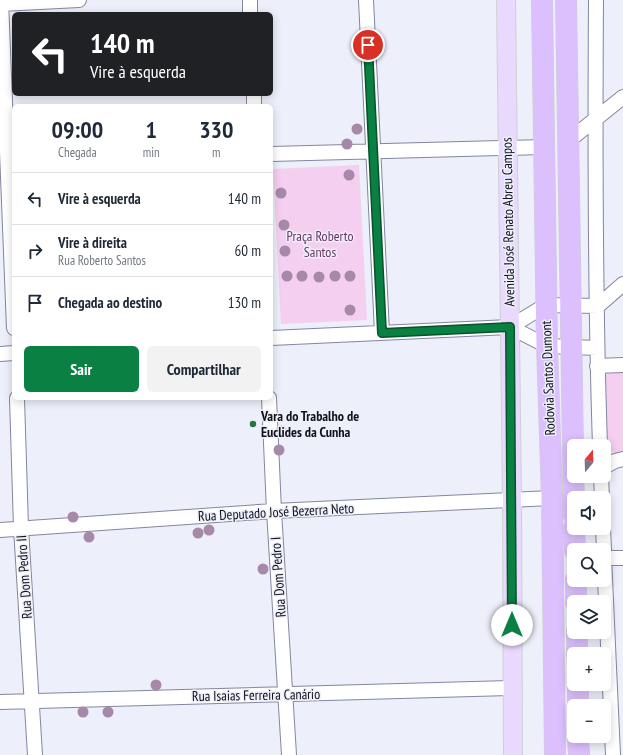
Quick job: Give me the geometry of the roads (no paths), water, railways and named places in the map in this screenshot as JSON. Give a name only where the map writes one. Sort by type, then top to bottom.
[{"type":"highway","name":"Rodovia Santos Dumont","points":[[542,0],[543,147],[552,498],[555,755]]},
{"type":"highway","name":"Rodovia Santos Dumont","points":[[566,0],[573,491]]},
{"type":"highway","points":[[578,743],[579,755]]},
{"type":"main road","name":"Avenida José Renato Abreu Campos","points":[[506,0],[512,500],[512,755]]},
{"type":"street","points":[[12,283],[1,2],[80,0]]},
{"type":"street","points":[[250,0],[250,12]]},
{"type":"street","points":[[366,0],[382,333]]},
{"type":"street","points":[[596,0],[595,121],[598,306],[597,348],[600,439]]},
{"type":"street","points":[[567,142],[623,97]]},
{"type":"street","points":[[273,154],[543,147]]},
{"type":"street","points":[[273,338],[510,327],[546,305],[598,306],[623,284]]},
{"type":"street","points":[[510,327],[547,346],[597,348]]},
{"type":"street","points":[[0,354],[12,353]]},
{"type":"street","points":[[598,366],[623,365]]},
{"type":"street","name":"Rua Dom Pedro II","points":[[17,400],[21,528],[35,755]]},
{"type":"street","name":"Rua Dom Pedro I","points":[[269,400],[274,511],[289,755]]},
{"type":"street","points":[[611,463],[623,458]]},
{"type":"street","name":"Rua Deputado José Bezerra Neto","points":[[0,530],[274,511],[552,498]]},
{"type":"street","points":[[611,558],[623,558]]},
{"type":"street","points":[[605,587],[606,647]]},
{"type":"street","name":"Rua Isaias Ferreira Canário","points":[[0,702],[512,688]]},
{"type":"street","points":[[608,691],[613,755]]},
{"type":"place","name":"Vara do Trabalho de Euclides da Cunha","points":[[253,424]]},
{"type":"park label","name":"Praça Roberto Santos","points":[[320,244]]}]
